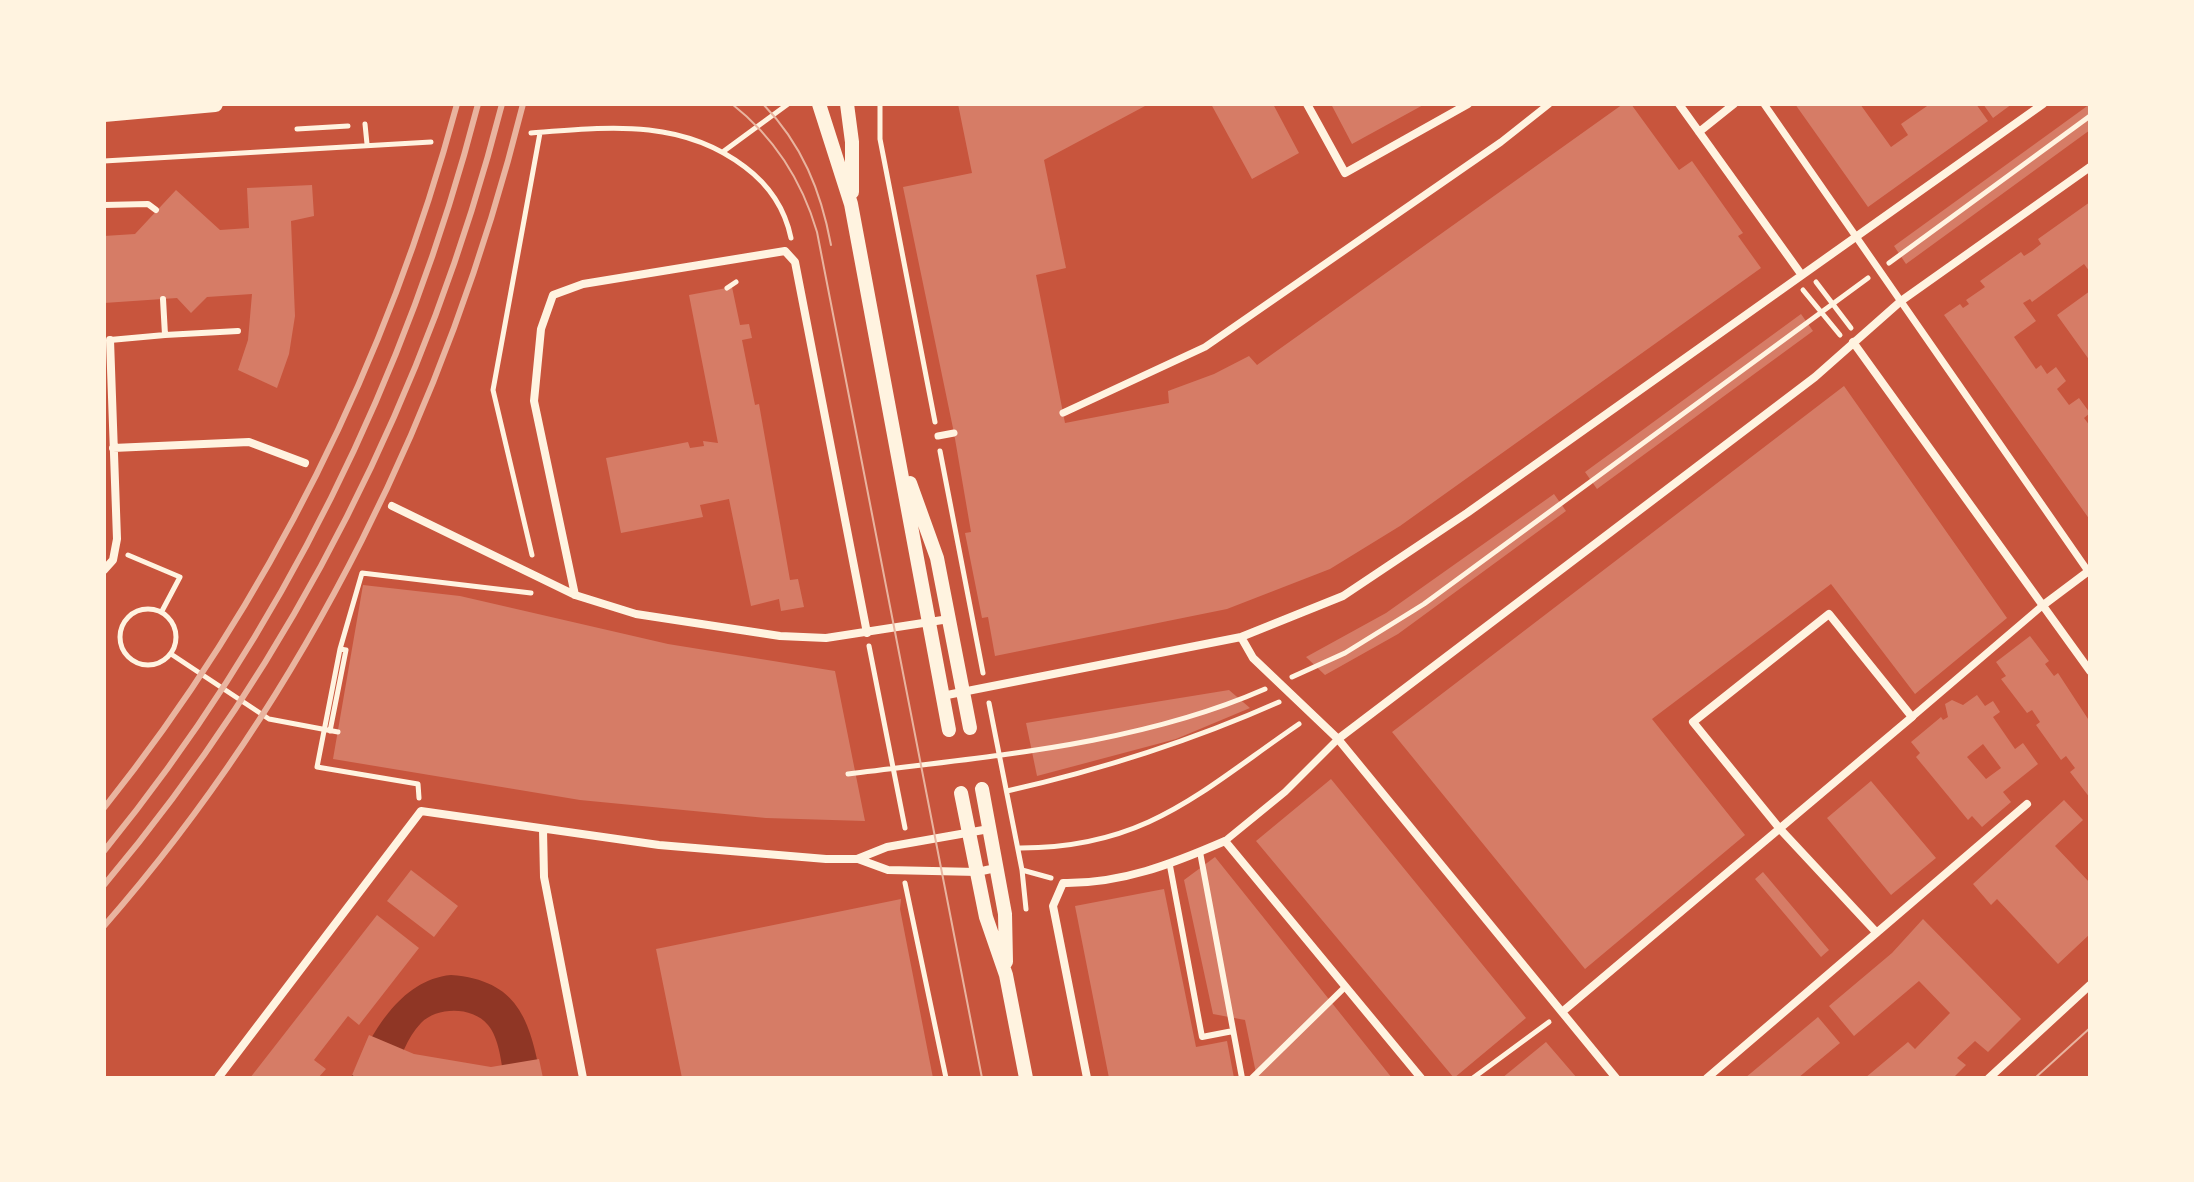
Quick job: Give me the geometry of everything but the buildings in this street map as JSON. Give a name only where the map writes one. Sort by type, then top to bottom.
[{"type":"main road","points":[[104,114],[215,104]]},
{"type":"street","points":[[819,104],[851,204],[949,730]]},
{"type":"street","points":[[847,104],[852,142],[851,204]]},
{"type":"street","points":[[1307,104],[1345,173],[1468,104]]},
{"type":"street","points":[[1063,413],[1205,347],[1501,142],[1549,104]]},
{"type":"street","points":[[1679,104],[1801,274]]},
{"type":"street","points":[[1699,132],[1734,104]]},
{"type":"street","points":[[1562,1012],[2042,606],[2089,572],[1764,104]]},
{"type":"street","points":[[942,696],[1241,637],[1343,596],[1467,513],[2043,104]]},
{"type":"street","points":[[1087,1078],[1053,906],[1063,883],[1092,884],[1170,866],[1225,841],[1285,792],[1338,739],[1815,377],[1901,301],[2090,167]]},
{"type":"street","points":[[575,595],[534,401],[541,329],[553,295],[566,287],[785,251],[791,255],[867,633]]},
{"type":"street","points":[[104,570],[116,551],[110,340]]},
{"type":"street","points":[[1853,342],[2090,671]]},
{"type":"street","points":[[938,436],[954,433]]},
{"type":"street","points":[[113,448],[249,442],[305,463]]},
{"type":"street","points":[[899,453],[937,558],[970,728]]},
{"type":"street","points":[[392,506],[575,595],[636,614],[780,636],[826,638],[949,619]]},
{"type":"street","points":[[1876,932],[1780,829],[1693,722],[1829,614],[1912,717]]},
{"type":"street","points":[[1241,637],[1253,658],[1338,739],[1616,1078]]},
{"type":"street","points":[[982,789],[1005,914],[1006,975]]},
{"type":"street","points":[[961,793],[986,917],[1006,975],[1026,1078]]},
{"type":"street","points":[[1707,1078],[2027,804]]},
{"type":"street","points":[[218,1078],[421,811],[659,845],[857,859],[888,870],[977,872],[996,868]]},
{"type":"street","points":[[857,859],[909,844],[989,829]]},
{"type":"street","points":[[543,830],[544,877],[583,1078]]},
{"type":"street","points":[[1225,841],[1421,1078]]},
{"type":"street","points":[[1989,1078],[2090,985]]},
{"type":"lane","points":[[104,205],[148,204],[156,210]]},
{"type":"lane","points":[[163,299],[165,335]]},
{"type":"lane","points":[[110,340],[238,331]]},
{"type":"lane","points":[[1200,852],[1242,1078]]},
{"type":"lane","points":[[1170,866],[1202,1037],[1233,1031]]},
{"type":"lane","points":[[1252,1078],[1345,987]]},
{"type":"path","points":[[724,151],[788,104]]},
{"type":"path","points":[[880,104],[880,139],[1022,870],[1063,883]]},
{"type":"path","points":[[365,124],[367,144]]},
{"type":"path","points":[[297,129],[348,126]]},
{"type":"path","points":[[531,133],[619,127],[661,130],[696,139],[724,151],[755,175],[781,207],[791,237],[791,255]]},
{"type":"path","points":[[537,577],[493,390],[540,133]]},
{"type":"path","points":[[104,161],[431,142]]},
{"type":"path","points":[[1801,274],[1803,290],[1841,336],[1853,342]]},
{"type":"path","points":[[1801,274],[1815,281],[1851,326],[1853,342]]},
{"type":"path","points":[[727,288],[736,282]]},
{"type":"path","points":[[116,551],[155,563],[180,577],[162,611]]},
{"type":"path","points":[[421,811],[418,784],[317,767],[340,649],[362,573],[496,592],[575,595]]},
{"type":"path","points":[[147,608],[162,611],[175,628],[175,646],[171,654],[158,664],[141,665],[127,656],[120,630],[130,615],[147,608]]},
{"type":"path","points":[[867,633],[909,844]]},
{"type":"path","points":[[171,654],[269,719],[334,732],[346,650],[340,649]]},
{"type":"path","points":[[1007,791],[1075,776],[1217,730],[1292,696]]},
{"type":"path","points":[[1018,848],[1053,848],[1115,836],[1185,806],[1313,715]]},
{"type":"path","points":[[902,870],[946,1078]]},
{"type":"path","points":[[1473,1078],[1562,1012]]},
{"type":"shaded area","points":[[451,975],[474,978],[506,994],[525,1021],[541,1078],[504,1078],[492,1030],[473,1014],[454,1011],[436,1014],[421,1023],[408,1042],[392,1078],[351,1078],[378,1028],[402,998],[433,979]]},
{"type":"tram line","points":[[732,104],[761,131],[785,161],[803,195],[817,232],[982,1078]]},
{"type":"tram line","points":[[763,104],[789,135],[808,169],[822,206],[831,245]]},
{"type":"tram line","points":[[2035,1078],[2090,1028]]},
{"type":"railway","points":[[104,808],[164,729],[219,647],[270,562],[316,474],[358,385],[396,293],[429,199],[457,104]]},
{"type":"railway","points":[[104,851],[168,768],[227,681],[282,591],[331,498],[376,402],[415,305],[449,205],[478,104]]},
{"type":"railway","points":[[104,885],[173,798],[236,708],[294,614],[347,517],[394,417],[436,314],[472,210],[502,104]]},
{"type":"railway","points":[[104,926],[177,836],[245,741],[306,643],[362,540],[411,434],[455,326],[492,216],[523,104]]}]
